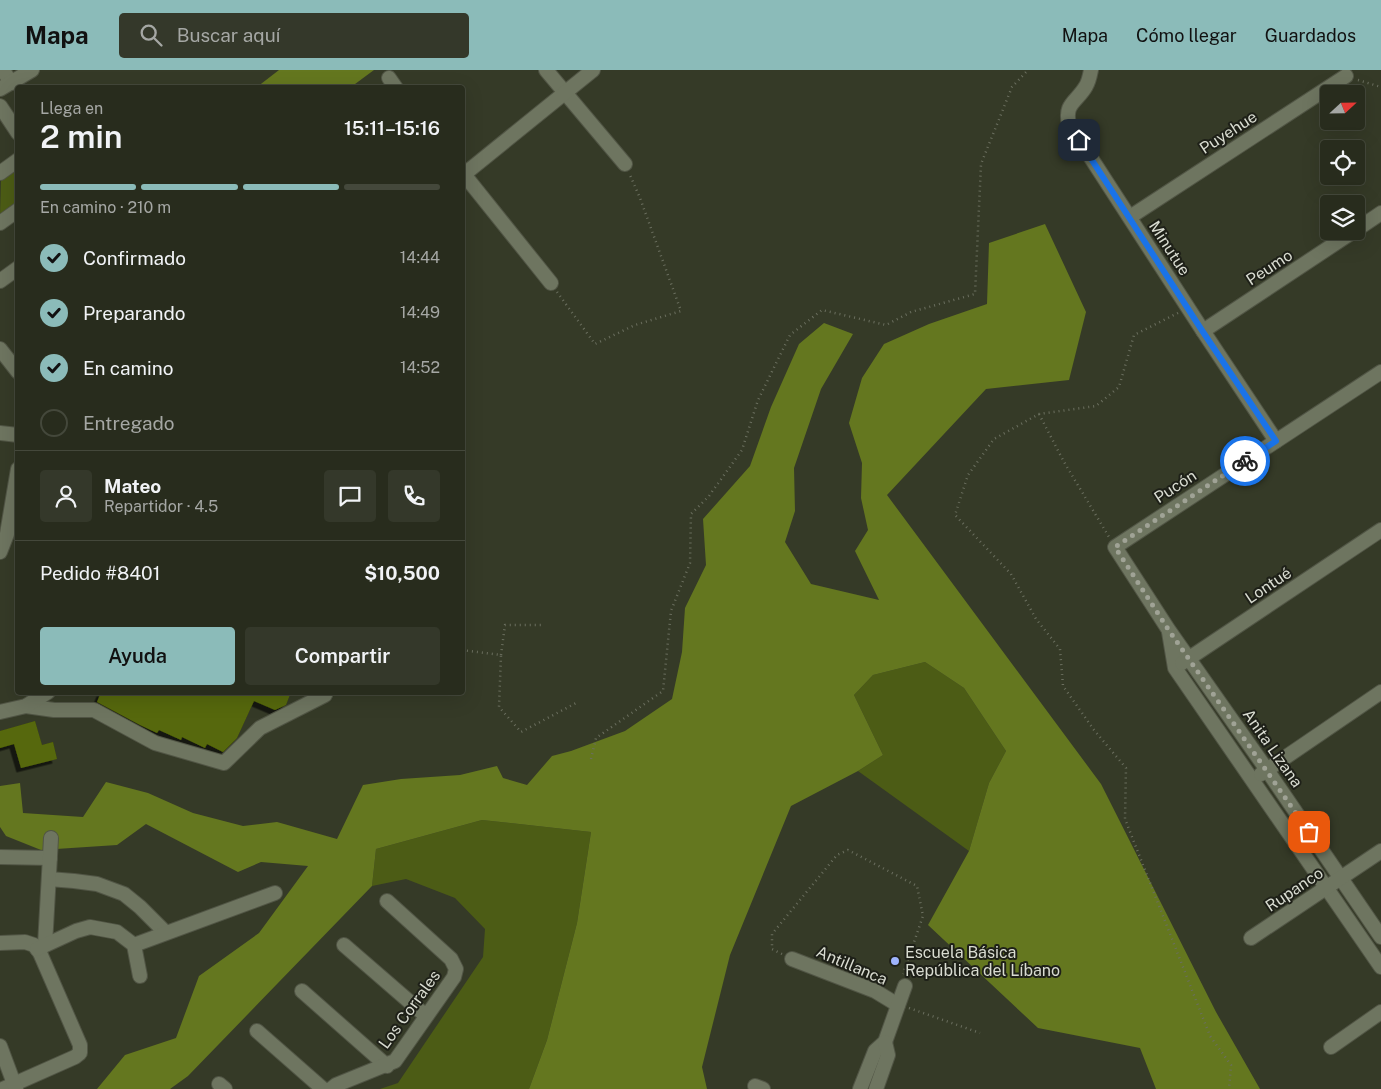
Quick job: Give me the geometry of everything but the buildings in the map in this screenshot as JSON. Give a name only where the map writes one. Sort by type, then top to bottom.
[{"type":"street","points":[[3,70],[6,86],[32,70]]},
{"type":"street","points":[[546,70],[625,164]]},
{"type":"street","points":[[465,172],[592,70]]},
{"type":"street","name":"Minutue","points":[[1091,70],[1087,85],[1070,106],[1067,115],[1069,124],[1203,332],[1276,441]]},
{"type":"street","name":"Puyehue","points":[[1130,218],[1346,76]]},
{"type":"street","points":[[0,106],[15,128]]},
{"type":"street","points":[[0,173],[15,162]]},
{"type":"street","points":[[465,176],[551,283]]},
{"type":"street","points":[[0,223],[15,212]]},
{"type":"street","name":"Peumo","points":[[1365,224],[1381,214]]},
{"type":"street","name":"Peumo","points":[[1203,332],[1341,240]]},
{"type":"street","points":[[0,281],[15,270]]},
{"type":"street","points":[[0,349],[15,368]]},
{"type":"street","name":"Pucón","points":[[1115,547],[1381,372]]},
{"type":"street","points":[[0,433],[15,435]]},
{"type":"street","points":[[0,552],[7,534],[15,487]]},
{"type":"street","name":"Lontué","points":[[1175,668],[1381,530]]},
{"type":"street","name":"Anita Lizana","points":[[1115,547],[1168,629],[1381,937]]},
{"type":"street","name":"Anita Lizana","points":[[1168,629],[1175,668],[1381,967]]},
{"type":"street","points":[[1253,780],[1381,692]]},
{"type":"street","points":[[0,712],[26,706],[43,695]]},
{"type":"street","points":[[26,706],[54,710],[94,710],[155,743],[224,763],[260,728],[325,695]]},
{"type":"street","points":[[0,1046],[12,1087],[80,1053],[80,1045],[39,946],[49,879],[51,838]]},
{"type":"street","name":"Rupanco","points":[[1252,938],[1381,851]]},
{"type":"street","points":[[0,857],[50,858]]},
{"type":"street","points":[[49,879],[74,880],[97,884],[124,894],[165,932]]},
{"type":"street","points":[[134,945],[274,893]]},
{"type":"street","name":"Los Corrales","points":[[331,1089],[336,1085],[387,1066],[395,1061],[454,977],[456,969],[451,959],[387,901]]},
{"type":"street","points":[[0,943],[25,942],[39,946],[90,927],[117,932],[134,945],[140,976]]},
{"type":"street","points":[[344,945],[426,1016]]},
{"type":"street","name":"Antillanca","points":[[792,959],[875,991],[898,1005]]},
{"type":"street","points":[[860,1089],[875,1051],[885,1042],[905,986]]},
{"type":"street","points":[[302,991],[387,1066]]},
{"type":"street","points":[[1330,1047],[1381,1012]]},
{"type":"street","points":[[257,1031],[323,1089]]},
{"type":"street","points":[[876,1089],[888,1055],[885,1042]]},
{"type":"path","points":[[591,759],[596,738],[663,691],[671,611],[690,563],[691,514],[708,496],[742,450],[758,400],[790,335],[822,310],[886,325],[912,312],[975,294],[981,164],[1012,87],[1028,70]]},
{"type":"path","points":[[1346,76],[1381,87]]},
{"type":"path","points":[[551,283],[595,344],[635,325],[681,311],[640,198],[625,164]]},
{"type":"path","points":[[1188,308],[1134,335],[1119,387],[1096,406],[1039,414],[994,439],[968,475],[955,515],[1011,574],[1036,619],[1060,649],[1063,686],[1094,730],[1126,768],[1124,819],[1210,1036],[1231,1065],[1230,1089]]},
{"type":"path","points":[[1039,414],[1064,462],[1115,547]]},
{"type":"path","points":[[544,625],[505,624],[500,655],[499,707],[520,732],[578,702]]},
{"type":"path","points":[[465,650],[500,655]]},
{"type":"path","points":[[772,949],[772,934],[837,855],[848,850],[917,886],[923,916],[901,981],[905,986]]},
{"type":"path","points":[[898,1005],[980,1034]]},
{"type":"green space","points":[[279,70],[374,70],[354,85],[260,85]]},
{"type":"green space","points":[[15,169],[15,205],[0,216],[1,179]]},
{"type":"green space","points":[[1045,224],[1086,312],[1069,380],[986,389],[887,495],[1101,784],[1216,1012],[1260,1089],[1156,1089],[1140,1048],[1038,1028],[928,925],[969,851],[989,783],[1006,751],[964,688],[925,662],[873,675],[854,695],[883,755],[858,771],[791,806],[730,955],[702,1067],[707,1089],[529,1089],[547,1040],[577,923],[591,832],[482,820],[376,849],[372,886],[188,1076],[170,1089],[97,1089],[125,1055],[176,1038],[199,976],[259,933],[308,866],[261,862],[238,872],[146,824],[117,845],[41,850],[6,836],[0,827],[0,786],[20,783],[23,813],[83,817],[106,782],[148,793],[193,813],[243,826],[277,822],[337,839],[363,785],[401,779],[460,775],[497,766],[503,778],[527,785],[552,756],[625,731],[672,699],[682,652],[685,608],[706,565],[703,519],[750,466],[771,407],[799,344],[824,323],[853,334],[821,389],[794,468],[795,511],[785,542],[811,584],[879,600],[855,551],[868,530],[861,498],[862,463],[849,423],[862,378],[884,344],[929,324],[987,304],[989,243]]},
{"type":"green space","points":[[925,662],[964,688],[1006,751],[989,783],[969,851],[858,771],[883,755],[854,695],[873,675]]},
{"type":"green space","points":[[482,820],[591,832],[577,923],[547,1040],[529,1089],[380,1089],[398,1083],[483,957],[485,929],[455,898],[406,879],[372,886],[376,849]]},
{"type":"way so far","points":[[1245,461],[1115,547],[1168,629],[1309,832]]},
{"type":"place","name":"Escuela Básica República del Líbano","points":[[895,961]]},
{"type":"route","points":[[1079,140],[1276,441],[1245,461]]}]
